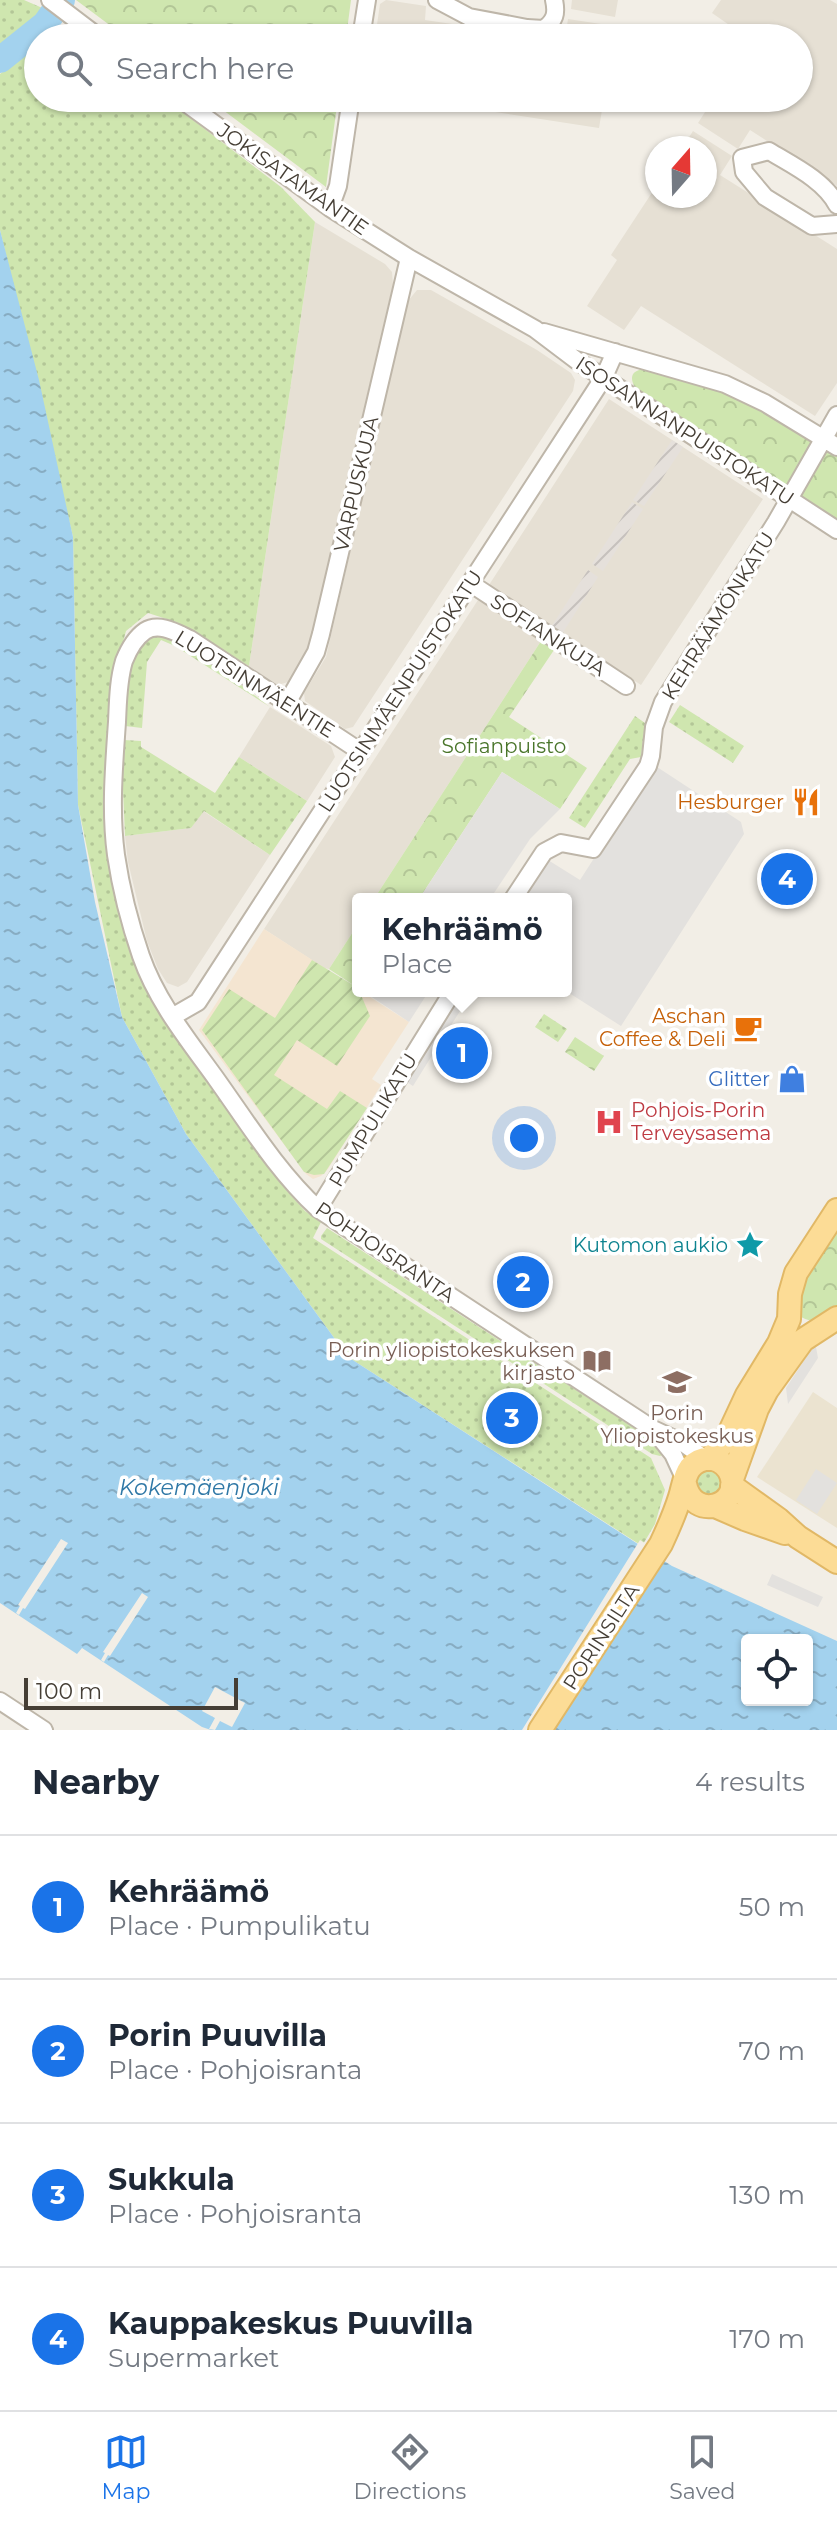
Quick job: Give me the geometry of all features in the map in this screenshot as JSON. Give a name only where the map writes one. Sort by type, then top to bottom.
[{"type":"main road","points":[[798,1537],[691,1499],[685,1482],[689,1469],[707,1459],[726,1440],[747,1395],[785,1330],[796,1273],[837,1210]]},
{"type":"main road","points":[[790,1308],[793,1319],[809,1330],[830,1324]]},
{"type":"main road","points":[[710,1506],[726,1499],[757,1409],[767,1390],[803,1340],[830,1324]]},
{"type":"main road","points":[[707,1459],[719,1461],[727,1467],[732,1482],[798,1537],[837,1562]]},
{"type":"main road","name":"PORINSILTA","points":[[540,1730],[661,1544],[685,1482]]},
{"type":"main road","name":"PORINSILTA","points":[[661,1544],[692,1515],[710,1506]]},
{"type":"street","points":[[50,0],[82,24]]},
{"type":"street","points":[[363,24],[367,0]]},
{"type":"street","points":[[437,0],[469,17],[506,24]]},
{"type":"street","points":[[550,24],[557,13],[554,0]]},
{"type":"street","name":"JOKISATAMANTIE","points":[[198,112],[330,208],[409,258]]},
{"type":"street","points":[[330,208],[338,186],[349,112]]},
{"type":"street","points":[[837,205],[832,196],[808,175],[769,151],[742,158],[744,172],[765,197],[812,226],[837,224]]},
{"type":"street","name":"ISOSANNANPUISTOKATU","points":[[409,258],[535,329],[837,530]]},
{"type":"street","name":"VARPUSKUJA","points":[[287,703],[316,652],[321,634],[409,258]]},
{"type":"street","name":"ISOSANNANPUISTOKATU","points":[[535,329],[725,384],[765,403],[831,443]]},
{"type":"street","name":"LUOTSINMÄENPUISTOKATU","points":[[172,1017],[198,1002],[604,377],[615,352]]},
{"type":"street","points":[[789,499],[831,443],[837,415]]},
{"type":"street","name":"KEHRÄÄMÖNKATU","points":[[517,893],[544,852],[561,843],[593,849],[607,832],[648,766],[654,727],[663,702],[789,499]]},
{"type":"street","name":"SOFIANKUJA","points":[[470,583],[626,686]]},
{"type":"street","name":"LUOTSINMÄENTIE","points":[[146,630],[160,627],[190,639],[361,752]]},
{"type":"street","name":"POHJOISRANTA","points":[[146,630],[133,643],[119,686],[113,820],[116,855],[141,955],[155,989],[172,1017],[268,1153],[296,1189],[318,1209],[653,1429],[707,1459]]},
{"type":"street","name":"PUMPULIKATU","points":[[318,1209],[449,997]]},
{"type":"street","name":"POHJOISRANTA","points":[[653,1429],[673,1454],[685,1482]]},
{"type":"street","points":[[0,1701],[44,1730]]},
{"type":"shaded area","points":[[386,0],[426,6],[425,20],[452,24],[377,24],[380,4]]},
{"type":"shaded area","points":[[572,0],[618,0],[615,17],[571,9]]},
{"type":"shaded area","points":[[721,0],[830,0],[837,4],[837,186],[750,130],[738,149],[698,123],[705,112],[813,112],[813,24],[728,24],[712,13]]},
{"type":"shaded area","points":[[568,19],[601,24],[567,24]]},
{"type":"shaded area","points":[[495,112],[602,112],[599,128]]},
{"type":"shaded area","points":[[717,146],[732,156],[720,175],[837,249],[837,383],[815,416],[641,306],[624,330],[587,306],[617,260],[611,255],[645,203],[645,208],[717,208]]},
{"type":"shaded area","points":[[315,222],[385,264],[392,272],[393,284],[308,649],[288,682],[278,685],[249,666]]},
{"type":"shaded area","points":[[417,290],[431,290],[537,350],[571,373],[575,380],[573,391],[353,727],[345,729],[305,701],[304,693],[326,657],[408,301]]},
{"type":"shaded area","points":[[609,399],[763,499],[641,685],[489,585]]},
{"type":"shaded area","points":[[672,440],[683,447],[644,506],[633,500]]},
{"type":"shaded area","points":[[632,502],[643,509],[603,571],[592,564]]},
{"type":"shaded area","points":[[588,570],[598,577],[562,634],[551,627]]},
{"type":"shaded area","points":[[478,600],[541,641],[378,893],[352,893],[352,933],[329,969],[264,929]]},
{"type":"shaded area","points":[[270,707],[331,746],[335,757],[307,801],[239,757]]},
{"type":"shaded area","points":[[654,765],[741,822],[744,834],[621,1026],[572,995],[572,893],[527,893],[548,860],[580,880]]},
{"type":"shaded area","points":[[502,772],[560,809],[530,839],[494,893],[423,893]]},
{"type":"shaded area","points":[[203,811],[270,855],[187,982],[178,987],[167,983],[147,941],[125,836],[191,828]]},
{"type":"shaded area","points":[[264,929],[352,985],[352,997],[370,997],[409,1022],[372,1079],[381,1085],[328,1169],[313,1179],[306,1174],[199,1030]]},
{"type":"shaded area","points":[[372,997],[425,997],[409,1022]]},
{"type":"shaded area","points":[[439,997],[469,997],[446,1033],[437,1028],[432,1035],[441,1041],[413,1086],[391,1072]]},
{"type":"shaded area","points":[[813,1347],[816,1347],[818,1358],[788,1404],[786,1388]]},
{"type":"shaded area","points":[[813,1392],[837,1408],[837,1528],[757,1477]]},
{"type":"shaded area","points":[[816,1469],[837,1483],[817,1514],[796,1500]]},
{"type":"shaded area","points":[[772,1574],[823,1597],[818,1607],[767,1585]]},
{"type":"green space","points":[[0,0],[24,0],[47,10],[33,24],[24,24],[24,31],[0,46]]},
{"type":"green space","points":[[76,0],[351,0],[348,24],[108,24]]},
{"type":"green space","points":[[24,55],[24,112],[182,112],[281,187],[315,222],[249,666],[176,622],[148,613],[126,631],[114,675],[108,838],[133,960],[159,1013],[287,1191],[305,1211],[321,1222],[313,1238],[651,1458],[665,1490],[655,1524],[642,1546],[348,1357],[186,1134],[122,1017],[78,805],[73,537],[0,230],[0,74]]},
{"type":"green space","points":[[226,112],[336,112],[326,187]]},
{"type":"green space","points":[[644,369],[716,388],[763,409],[837,457],[837,521],[641,394],[632,379],[635,372]]},
{"type":"green space","points":[[152,636],[164,637],[195,652],[270,707],[161,640],[147,662],[142,728],[125,726],[132,666],[136,655]]},
{"type":"green space","name":"Sofianpuisto","points":[[541,641],[554,650],[509,717],[587,768],[560,809],[502,772],[423,893],[378,893]]},
{"type":"green space","points":[[680,705],[744,746],[733,763],[669,722]]},
{"type":"green space","points":[[635,716],[645,723],[641,757],[630,759],[585,828],[569,818]]},
{"type":"green space","points":[[124,740],[141,741],[141,747],[215,793],[239,757],[307,801],[270,855],[204,811],[191,828],[125,836]]},
{"type":"green space","points":[[352,933],[352,984],[329,969]]},
{"type":"green space","points":[[312,960],[352,984],[352,997],[362,997],[370,1016],[337,1066],[297,1040],[274,1075],[327,1109],[340,1091],[367,1108],[324,1174],[304,1172],[202,1030],[229,989],[275,1018]]},
{"type":"green space","points":[[544,1014],[567,1029],[558,1042],[535,1027]]},
{"type":"green space","points":[[575,1037],[604,1056],[594,1071],[565,1052]]},
{"type":"green space","points":[[327,1228],[648,1437],[665,1454],[652,1454],[321,1239]]},
{"type":"green space","points":[[837,1229],[837,1312],[808,1320],[799,1315],[797,1287]]},
{"type":"green space","points":[[713,1468],[725,1483],[714,1498],[696,1492],[695,1476],[698,1472]]},
{"type":"water","name":"Kokemäenjoki","points":[[0,230],[39,380],[73,537],[78,805],[95,902],[122,1017],[186,1134],[348,1357],[672,1566],[837,1641],[837,1730],[211,1730],[82,1648],[77,1654],[0,1603]]},
{"type":"pier","points":[[61,1539],[68,1543],[19,1615],[16,1613],[18,1605]]},
{"type":"pier","points":[[640,1540],[663,1555],[554,1730],[522,1730]]},
{"type":"pier","points":[[142,1593],[148,1597],[104,1662],[101,1660],[103,1652]]},
{"type":"pier","points":[[215,1687],[245,1703],[232,1727],[220,1721],[215,1730],[209,1729],[215,1718],[202,1711]]},
{"type":"waterway","points":[[45,24],[62,0]]},
{"type":"waterway","points":[[0,60],[24,41]]},
{"type":"place","name":"Hesburger","points":[[806,802]]},
{"type":"place","name":"Kauppakeskus Puuvilla","points":[[787,879]]},
{"type":"place","name":"Aschan Coffee & Deli","points":[[748,1028]]},
{"type":"place","name":"Kehräämö","points":[[462,1053]]},
{"type":"place","name":"Glitter","points":[[792,1079]]},
{"type":"place","name":"Pohjois-Porin Terveysasema","points":[[609,1122]]},
{"type":"place","name":"Kutomon aukio","points":[[750,1245]]},
{"type":"place","name":"Porin Puuvilla","points":[[523,1282]]},
{"type":"place","name":"Porin yliopistokeskuksen kirjasto","points":[[597,1361]]},
{"type":"place","name":"Porin Yliopistokeskus","points":[[677,1382]]},
{"type":"place","name":"Sukkula","points":[[512,1418]]}]
